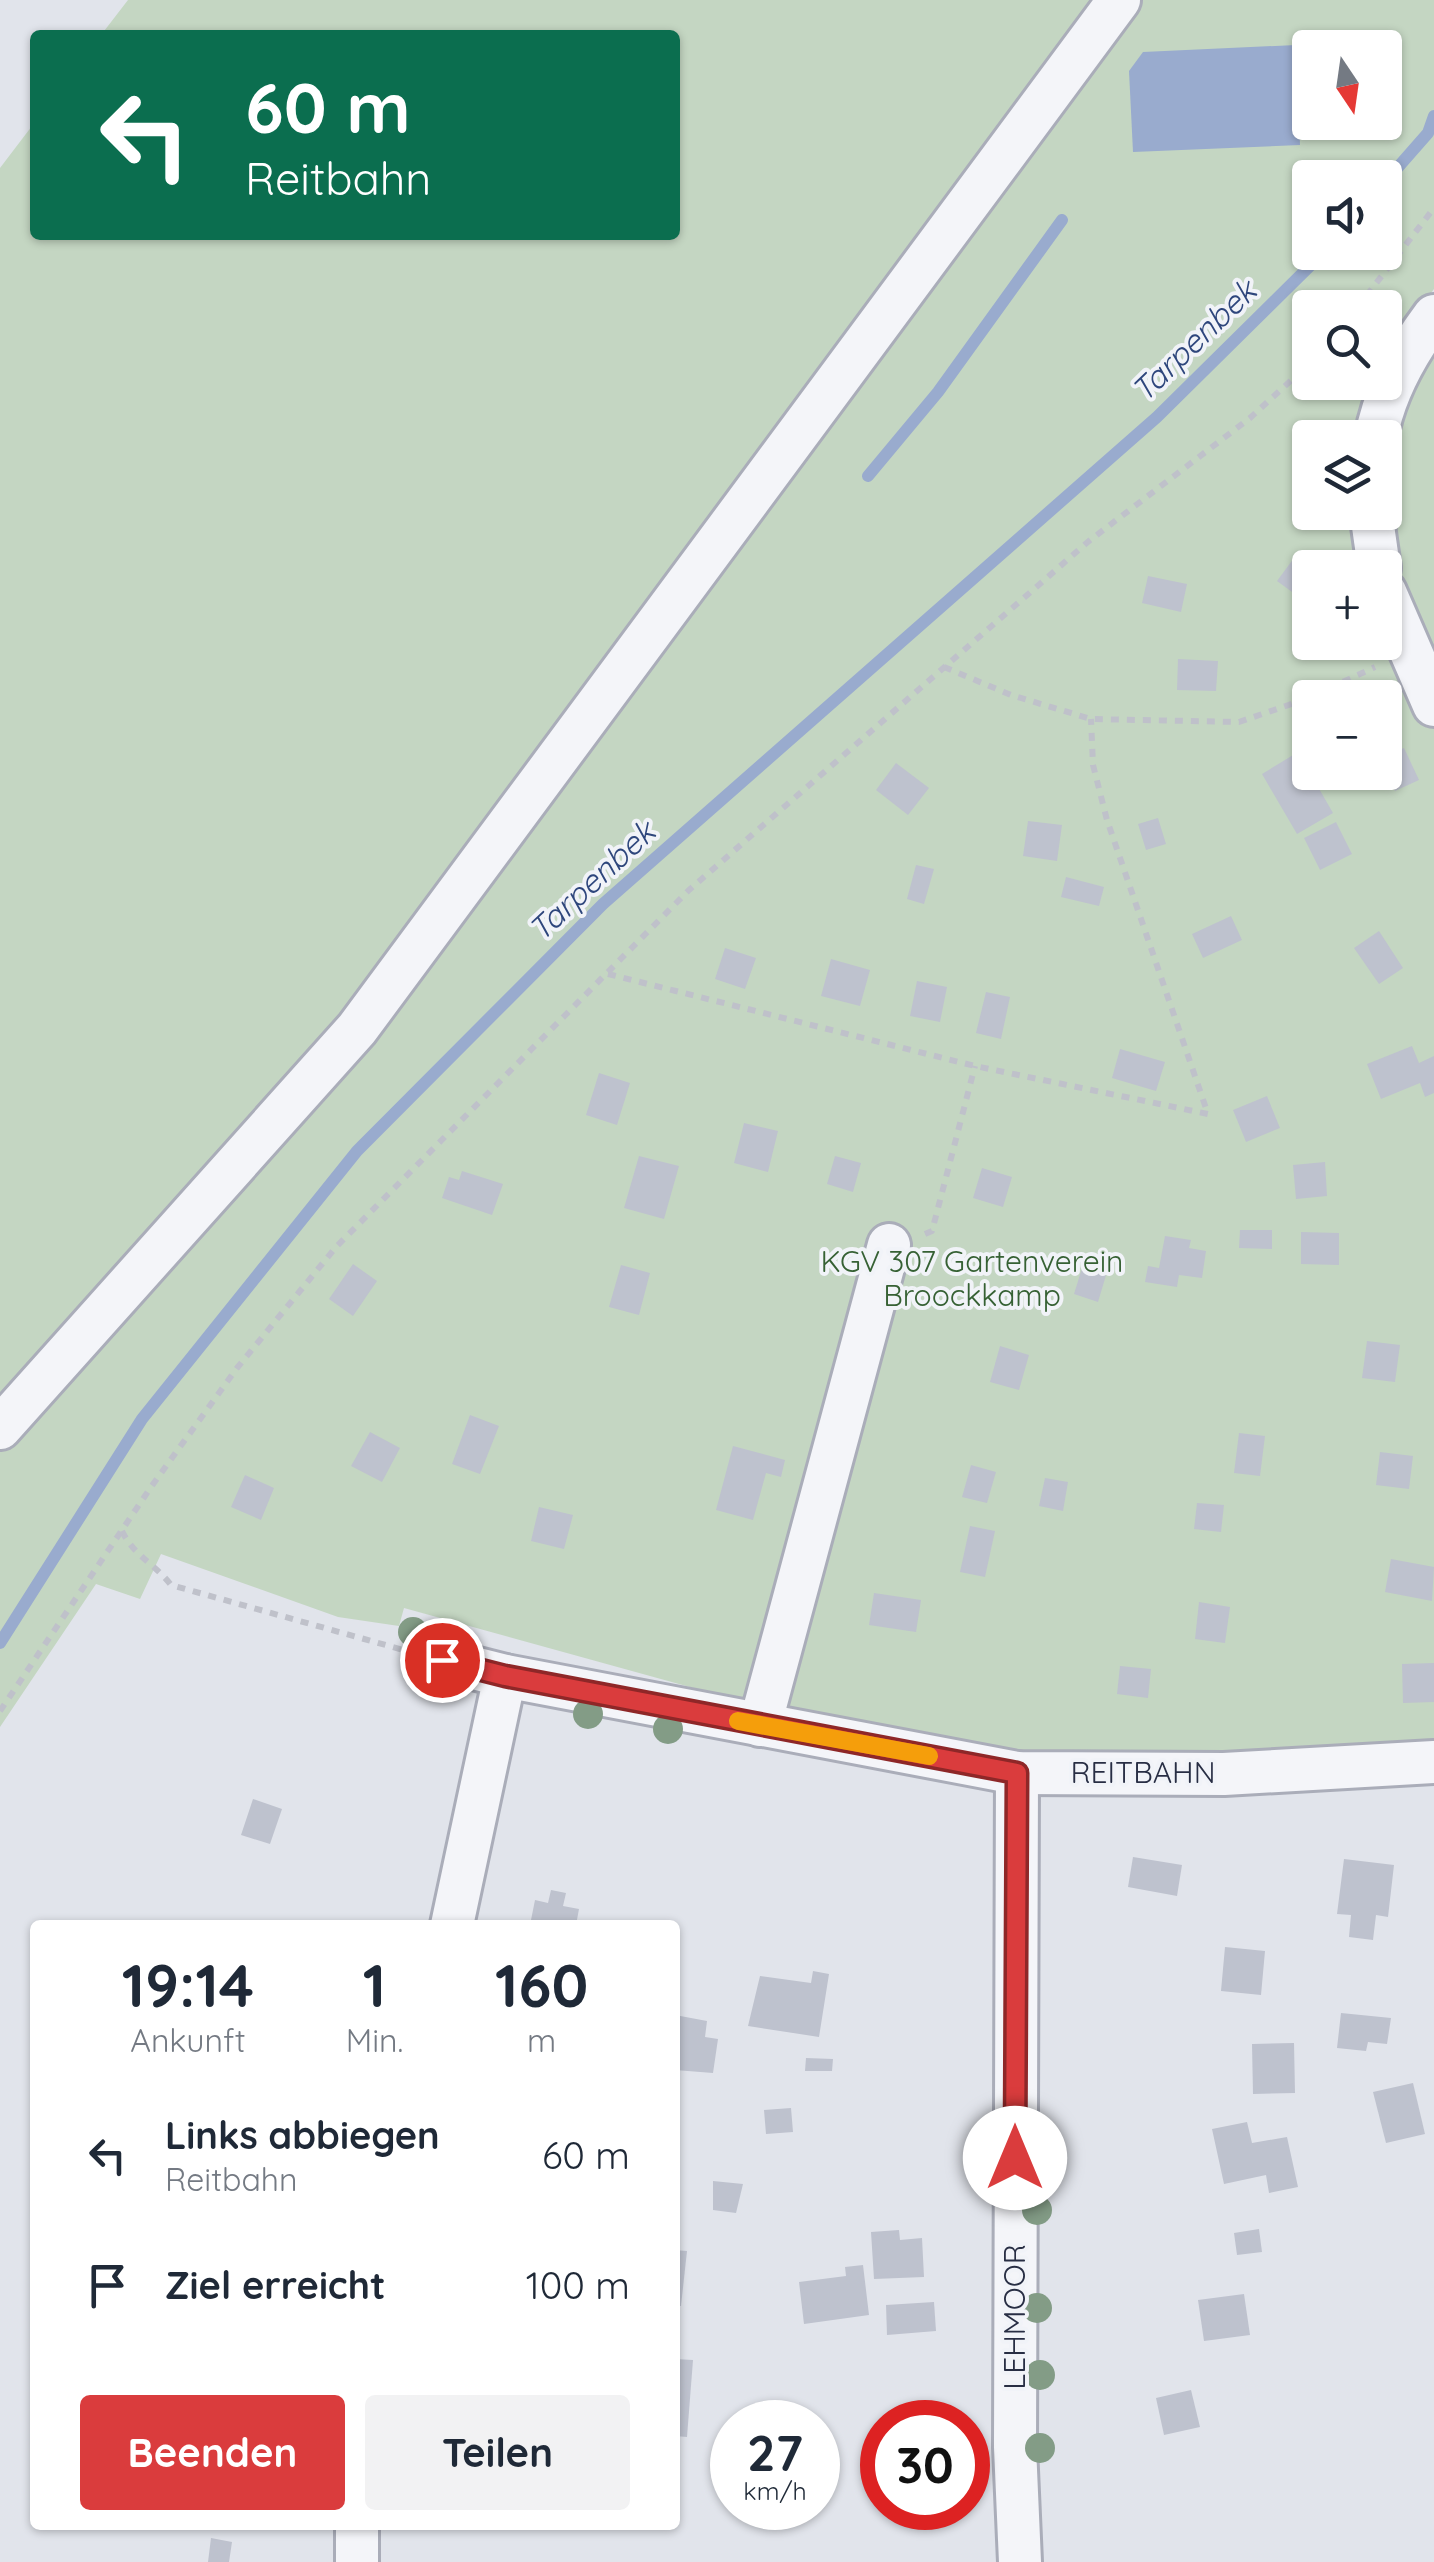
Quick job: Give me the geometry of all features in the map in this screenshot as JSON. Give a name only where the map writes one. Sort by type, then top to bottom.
[{"type":"street","points":[[0,1428],[357,1029],[1119,0]]},
{"type":"street","points":[[1379,420],[1410,347],[1434,316]]},
{"type":"street","points":[[1402,636],[1434,705]]},
{"type":"street","points":[[760,1725],[889,1245]]},
{"type":"street","name":"REITBAHN","points":[[442,1660],[505,1676],[1017,1773],[1224,1774],[1434,1762]]},
{"type":"street","points":[[453,1920],[505,1676]]},
{"type":"street","name":"LEHMOOR","points":[[1017,1773],[1015,2448],[1020,2562]]},
{"type":"street","points":[[356,2562],[357,2530]]},
{"type":"path","points":[[1371,290],[1434,208]]},
{"type":"path","points":[[0,1711],[238,1368],[336,1247],[689,890],[1089,541],[1292,384]]},
{"type":"path","points":[[944,666],[1011,695],[1091,719],[1239,722],[1306,699],[1408,651]]},
{"type":"path","points":[[608,974],[975,1066],[1208,1114],[1107,820],[1093,766],[1091,719]]},
{"type":"path","points":[[889,1245],[932,1231],[975,1066]]},
{"type":"path","points":[[122,1531],[131,1550],[160,1571],[171,1586],[442,1660]]},
{"type":"green space","name":"KGV 307 Gartenverein Broockkamp","points":[[128,0],[1434,0],[1434,289],[1402,332],[1402,290],[1292,290],[1292,400],[1371,400],[1365,420],[1292,420],[1292,530],[1402,530],[1400,420],[1410,388],[1434,346],[1434,1747],[1183,1761],[980,1754],[784,1713],[404,1608],[399,1626],[338,1617],[161,1554],[140,1599],[96,1584],[0,1727],[0,168],[30,129],[30,240],[680,240],[680,30],[105,30]]},
{"type":"water","points":[[1292,45],[1292,140],[1300,140],[1300,145],[1133,152],[1129,71],[1143,52]]},
{"type":"building","points":[[1292,561],[1292,592],[1277,581]]},
{"type":"building","points":[[1148,576],[1187,584],[1181,612],[1142,603]]},
{"type":"building","points":[[1178,659],[1218,661],[1216,691],[1177,690]]},
{"type":"building","points":[[1402,749],[1419,780],[1402,788]]},
{"type":"building","points":[[1292,756],[1292,790],[1320,790],[1333,813],[1297,834],[1262,774]]},
{"type":"building","points":[[896,763],[929,788],[908,815],[876,790]]},
{"type":"building","points":[[1158,818],[1166,844],[1146,850],[1138,824]]},
{"type":"building","points":[[1028,821],[1062,825],[1057,861],[1023,856]]},
{"type":"building","points":[[1336,822],[1352,854],[1320,870],[1304,838]]},
{"type":"building","points":[[916,865],[934,869],[924,904],[907,899]]},
{"type":"building","points":[[1066,877],[1104,887],[1099,906],[1061,897]]},
{"type":"building","points":[[1231,916],[1242,940],[1203,958],[1192,934]]},
{"type":"building","points":[[1379,931],[1403,968],[1379,984],[1354,948]]},
{"type":"building","points":[[725,948],[756,958],[745,989],[715,979]]},
{"type":"building","points":[[831,959],[870,970],[860,1006],[821,996]]},
{"type":"building","points":[[917,981],[947,987],[940,1022],[910,1016]]},
{"type":"building","points":[[986,992],[1010,997],[1001,1039],[976,1033]]},
{"type":"building","points":[[1412,1046],[1419,1063],[1434,1056],[1434,1093],[1425,1097],[1420,1083],[1381,1099],[1367,1064]]},
{"type":"building","points":[[1120,1049],[1165,1062],[1156,1091],[1112,1078]]},
{"type":"building","points":[[599,1073],[630,1083],[617,1125],[586,1115]]},
{"type":"building","points":[[1267,1096],[1280,1128],[1246,1142],[1233,1110]]},
{"type":"building","points":[[744,1123],[778,1131],[768,1172],[734,1163]]},
{"type":"building","points":[[639,1156],[679,1166],[664,1219],[624,1208]]},
{"type":"building","points":[[835,1156],[861,1163],[853,1192],[827,1184]]},
{"type":"building","points":[[1325,1162],[1327,1196],[1296,1199],[1293,1165]]},
{"type":"building","points":[[982,1168],[1012,1177],[1003,1207],[973,1198]]},
{"type":"building","points":[[462,1171],[503,1184],[492,1215],[442,1198],[449,1177],[459,1180]]},
{"type":"building","points":[[1240,1230],[1272,1230],[1272,1249],[1239,1248]]},
{"type":"building","points":[[1301,1232],[1339,1233],[1339,1265],[1301,1264]]},
{"type":"building","points":[[1165,1236],[1191,1240],[1189,1248],[1206,1251],[1202,1278],[1179,1275],[1177,1287],[1145,1282],[1148,1266],[1159,1268]]},
{"type":"building","points":[[353,1264],[377,1281],[353,1316],[329,1299]]},
{"type":"building","points":[[621,1265],[650,1273],[639,1315],[609,1307]]},
{"type":"building","points":[[1083,1265],[1107,1272],[1098,1302],[1074,1294]]},
{"type":"building","points":[[1367,1341],[1400,1345],[1395,1382],[1362,1378]]},
{"type":"building","points":[[1000,1346],[1029,1355],[1019,1390],[990,1382]]},
{"type":"building","points":[[470,1415],[499,1426],[480,1474],[452,1464]]},
{"type":"building","points":[[370,1432],[400,1448],[382,1482],[351,1466]]},
{"type":"building","points":[[1239,1433],[1265,1436],[1260,1476],[1234,1473]]},
{"type":"building","points":[[733,1446],[785,1460],[781,1477],[766,1473],[753,1520],[716,1510]]},
{"type":"building","points":[[1380,1452],[1413,1456],[1409,1489],[1376,1485]]},
{"type":"building","points":[[971,1465],[996,1472],[987,1503],[962,1497]]},
{"type":"building","points":[[245,1475],[274,1488],[261,1520],[231,1507]]},
{"type":"building","points":[[1045,1478],[1068,1482],[1063,1511],[1039,1506]]},
{"type":"building","points":[[1197,1503],[1224,1505],[1221,1532],[1194,1529]]},
{"type":"building","points":[[539,1507],[573,1515],[564,1549],[531,1541]]},
{"type":"building","points":[[970,1526],[995,1531],[985,1577],[960,1572]]},
{"type":"building","points":[[1391,1559],[1434,1567],[1432,1601],[1385,1592]]},
{"type":"building","points":[[874,1593],[921,1600],[916,1632],[869,1625]]},
{"type":"building","points":[[1199,1602],[1230,1607],[1225,1643],[1195,1639]]},
{"type":"building","points":[[1434,1663],[1434,1702],[1403,1703],[1402,1664]]},
{"type":"building","points":[[1120,1666],[1151,1669],[1148,1698],[1117,1694]]},
{"type":"building","points":[[253,1799],[282,1809],[270,1844],[241,1835]]},
{"type":"building","points":[[1133,1857],[1182,1865],[1177,1896],[1128,1887]]},
{"type":"building","points":[[1344,1859],[1394,1865],[1388,1917],[1376,1915],[1373,1940],[1349,1937],[1351,1915],[1337,1914]]},
{"type":"building","points":[[551,1890],[566,1893],[563,1906],[579,1909],[577,1920],[531,1920],[535,1900],[548,1903]]},
{"type":"building","points":[[1225,1947],[1265,1951],[1261,1995],[1221,1991]]},
{"type":"building","points":[[813,1971],[829,1974],[819,2037],[748,2026],[760,1976],[811,1983]]},
{"type":"building","points":[[1341,2013],[1391,2018],[1387,2044],[1368,2042],[1366,2051],[1337,2048]]},
{"type":"building","points":[[680,2016],[707,2021],[705,2037],[718,2039],[713,2073],[680,2070]]},
{"type":"building","points":[[1294,2043],[1295,2093],[1253,2094],[1252,2044]]},
{"type":"building","points":[[806,2058],[833,2059],[832,2071],[805,2071]]},
{"type":"building","points":[[1413,2083],[1425,2134],[1386,2143],[1373,2092]]},
{"type":"building","points":[[791,2108],[793,2132],[766,2134],[764,2110]]},
{"type":"building","points":[[1247,2122],[1252,2143],[1287,2137],[1298,2187],[1269,2193],[1266,2175],[1224,2184],[1212,2129]]},
{"type":"building","points":[[713,2181],[743,2184],[736,2213],[713,2210]]},
{"type":"building","points":[[1259,2229],[1262,2252],[1237,2255],[1234,2233]]},
{"type":"building","points":[[899,2230],[900,2240],[922,2238],[924,2277],[874,2279],[871,2232]]},
{"type":"building","points":[[680,2250],[687,2251],[680,2306]]},
{"type":"building","points":[[863,2265],[869,2315],[804,2324],[799,2282],[846,2276],[845,2267]]},
{"type":"building","points":[[1244,2294],[1250,2335],[1204,2341],[1198,2300]]},
{"type":"building","points":[[934,2302],[936,2331],[887,2335],[886,2305]]},
{"type":"building","points":[[680,2359],[693,2360],[687,2437],[680,2436]]},
{"type":"building","points":[[1191,2390],[1200,2427],[1164,2435],[1156,2398]]},
{"type":"building","points":[[211,2538],[232,2542],[229,2562],[208,2562]]},
{"type":"waterway","name":"Tarpenbek","points":[[1402,163],[1428,133],[1434,116]]},
{"type":"waterway","points":[[868,476],[938,392],[1062,220]]},
{"type":"waterway","name":"Tarpenbek","points":[[0,1643],[142,1419],[357,1151],[603,904],[1157,417],[1306,270]]},
{"type":"slow traffic","points":[[738,1721],[929,1756]]},
{"type":"route","points":[[442,1660],[505,1676],[1017,1773],[1015,2158]]}]
